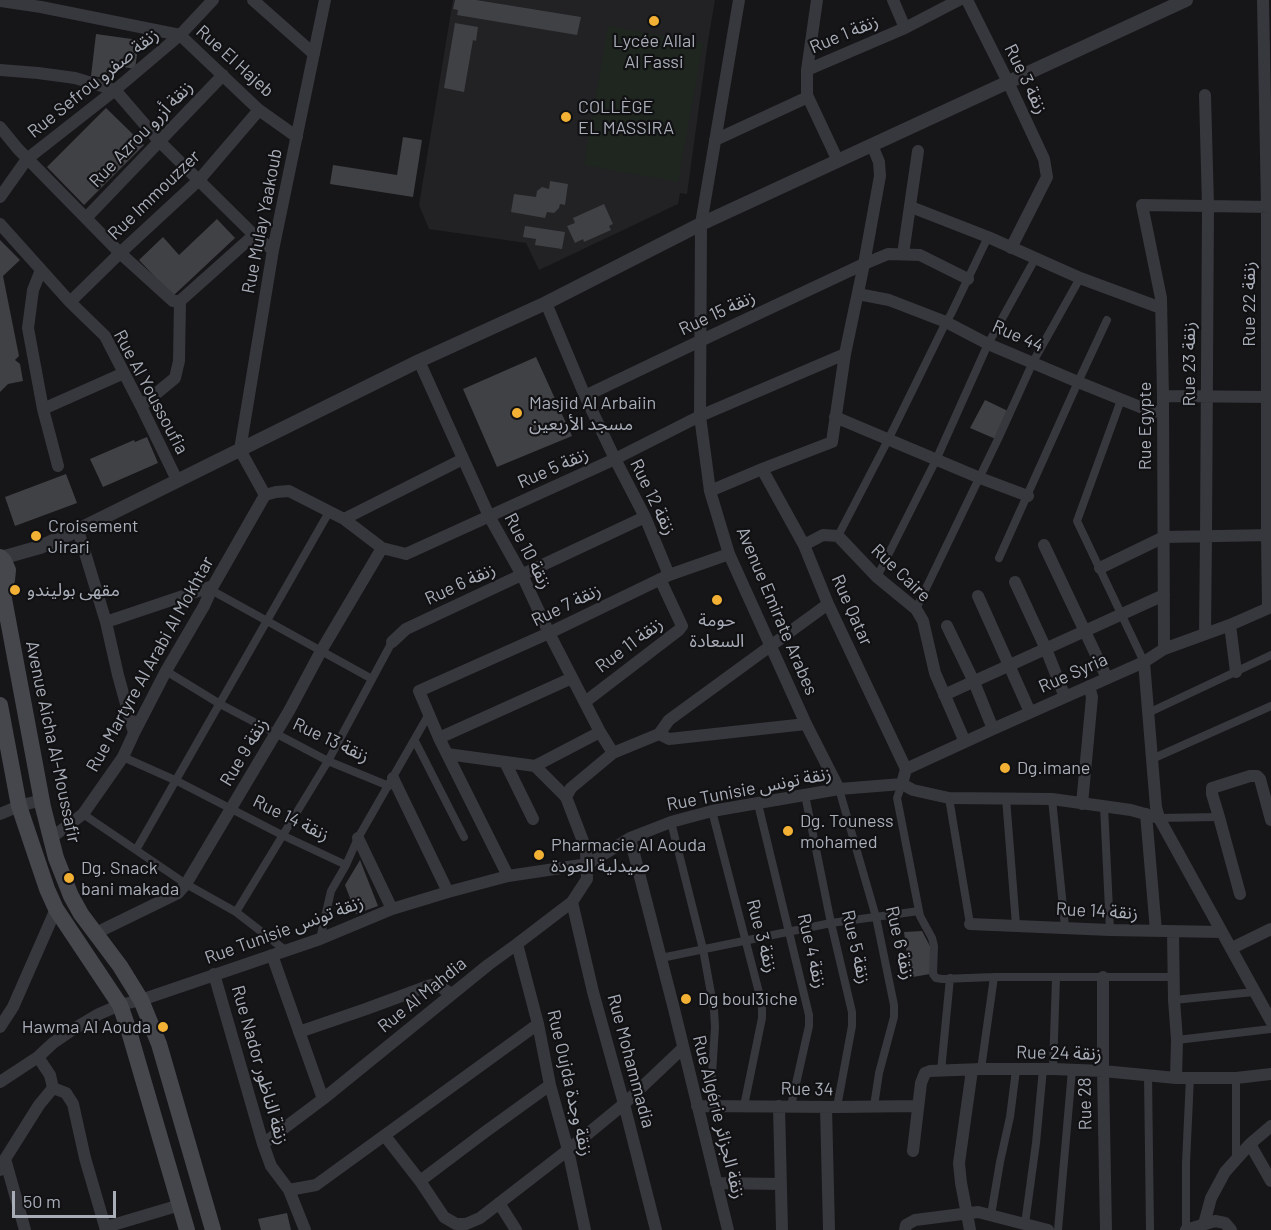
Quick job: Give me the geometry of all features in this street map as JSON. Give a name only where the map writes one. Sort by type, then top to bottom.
[{"type":"main road","points":[[1,589],[7,580],[3,562]]},
{"type":"main road","name":"Avenue Aicha Al-Moussafir","points":[[1,589],[42,800],[56,858],[81,914],[120,966],[141,1000],[159,1044],[213,1230]]},
{"type":"main road","points":[[0,705],[19,806],[47,889],[56,909],[120,1005],[129,1028],[188,1230]]},
{"type":"street","name":"Rue Sefrou زنقة صفرو","points":[[0,197],[27,159],[115,90],[180,35],[213,0]]},
{"type":"street","points":[[253,0],[314,54]]},
{"type":"street","name":"Rue Mulay Yaakoub","points":[[240,450],[273,250],[325,0]]},
{"type":"street","name":"Avenue Emirate Arabes","points":[[739,0],[701,224],[700,416],[710,491],[729,554],[806,724],[839,789]]},
{"type":"street","name":"Rue 1 زنقة","points":[[817,0],[807,70],[807,95],[837,161]]},
{"type":"street","points":[[893,0],[905,28]]},
{"type":"street","name":"Rue 1 زنقة","points":[[807,70],[905,28],[959,0]]},
{"type":"street","name":"Rue 3 زنقة","points":[[967,0],[1044,159],[1047,177],[1011,248]]},
{"type":"street","points":[[3,562],[78,530],[419,361],[546,303],[701,224],[1185,0]]},
{"type":"street","name":"Rue 22 زنقة","points":[[1263,0],[1269,207],[1270,608]]},
{"type":"street","name":"Rue El Hajeb","points":[[0,1],[44,4],[180,35],[259,110],[297,136]]},
{"type":"street","points":[[0,70],[75,78],[115,90],[159,141],[254,235],[273,250]]},
{"type":"street","name":"Rue Azrou زنقة أزرو","points":[[86,218],[223,75]]},
{"type":"street","name":"Rue 23 زنقة","points":[[1205,95],[1208,206],[1205,634]]},
{"type":"street","points":[[716,140],[808,97]]},
{"type":"street","name":"Rue Immouzzer","points":[[69,302],[199,180],[259,110]]},
{"type":"street","points":[[0,127],[27,159],[120,253],[176,301],[179,361],[175,378],[141,406]]},
{"type":"street","points":[[710,491],[762,468],[832,442],[845,354],[880,176],[879,162],[872,145]]},
{"type":"street","points":[[918,151],[903,254],[920,255],[968,279]]},
{"type":"street","name":"Rue Egypte","points":[[1164,649],[1161,298],[1142,205],[1208,206]]},
{"type":"street","points":[[1208,206],[1269,207]]},
{"type":"street","points":[[911,207],[988,237],[1080,278],[1161,309]]},
{"type":"street","name":"Rue Al Youssoufia","points":[[0,224],[69,302],[105,336],[177,480]]},
{"type":"street","points":[[176,301],[254,235]]},
{"type":"street","points":[[804,545],[823,535],[838,536],[988,237]]},
{"type":"street","name":"Rue 15 زنقة","points":[[585,396],[864,264],[888,254],[903,254]]},
{"type":"street","points":[[877,577],[936,460],[988,344],[1035,259]]},
{"type":"street","points":[[41,270],[33,290],[28,328],[43,409],[58,466]]},
{"type":"street","points":[[916,609],[1033,362],[1080,278]]},
{"type":"street","name":"Rue 44","points":[[858,294],[889,300],[946,322],[988,344],[1077,382],[1150,411],[1163,412]]},
{"type":"street","name":"Rue 12 زنقة","points":[[546,303],[585,396],[645,517],[664,577]]},
{"type":"street","points":[[999,558],[1107,320]]},
{"type":"street","name":"Rue 5 زنقة","points":[[382,548],[406,554],[615,459],[700,416],[845,354]]},
{"type":"street","name":"Rue 10 زنقة","points":[[419,361],[489,516],[522,574],[549,633],[613,753]]},
{"type":"street","points":[[43,409],[124,373]]},
{"type":"street","points":[[1163,396],[1269,397]]},
{"type":"street","points":[[1121,400],[1077,521],[1144,662],[1156,807],[1159,818],[1254,992],[1267,1006],[1271,1022]]},
{"type":"street","points":[[836,417],[1028,496]]},
{"type":"street","points":[[240,450],[265,495],[289,491],[344,519],[382,548]]},
{"type":"street","points":[[344,519],[463,459]]},
{"type":"street","name":"Rue Qatar","points":[[762,468],[804,545],[828,604],[906,769]]},
{"type":"street","name":"Rue Martyre Al Arabi Al Mokhtar","points":[[51,838],[83,814],[123,757],[166,671],[265,495]]},
{"type":"street","points":[[136,850],[329,512]]},
{"type":"street","name":"Rue 6 زنقة","points":[[392,642],[406,629],[645,517]]},
{"type":"street","points":[[78,530],[106,622],[134,733]]},
{"type":"street","points":[[1100,568],[1164,537],[1269,535]]},
{"type":"street","name":"Rue Caire","points":[[838,536],[877,577],[916,609],[923,621],[935,673],[965,742]]},
{"type":"street","points":[[1044,545],[1107,678]]},
{"type":"street","name":"Rue 9 زنقة","points":[[96,933],[178,892],[186,884],[382,548]]},
{"type":"street","name":"Rue 7 زنقة","points":[[429,714],[419,691],[549,633],[664,577],[729,554]]},
{"type":"street","name":"Rue 11 زنقة","points":[[585,702],[680,630],[682,626],[664,577]]},
{"type":"street","points":[[1015,582],[1065,697]]},
{"type":"street","points":[[106,622],[212,588],[266,622],[372,679]]},
{"type":"street","points":[[944,695],[1164,595]]},
{"type":"street","points":[[978,596],[1030,712]]},
{"type":"street","points":[[566,797],[571,788],[613,753],[659,734],[669,720],[828,604]]},
{"type":"street","name":"Rue Syria","points":[[906,769],[1144,662],[1164,649],[1270,608]]},
{"type":"street","points":[[1230,625],[1236,672]]},
{"type":"street","points":[[947,626],[974,682],[993,729]]},
{"type":"street","points":[[236,912],[328,761],[392,642]]},
{"type":"street","points":[[1148,713],[1271,656]]},
{"type":"street","name":"Rue 13 زنقة","points":[[166,671],[220,704],[328,761],[391,782]]},
{"type":"street","points":[[439,738],[572,678]]},
{"type":"street","points":[[1082,804],[1092,697],[1089,686]]},
{"type":"street","points":[[1152,759],[1271,706]]},
{"type":"street","points":[[429,714],[508,876]]},
{"type":"street","points":[[320,939],[331,891],[358,838],[429,714]]},
{"type":"street","points":[[659,734],[669,739],[806,724]]},
{"type":"street","points":[[447,754],[535,766],[600,732]]},
{"type":"street","points":[[415,741],[464,837]]},
{"type":"street","name":"Rue 14 زنقة","points":[[123,757],[177,781],[346,865]]},
{"type":"street","points":[[505,762],[533,819]]},
{"type":"street","points":[[535,766],[566,797],[586,849],[588,864]]},
{"type":"street","points":[[906,769],[897,798],[919,911],[932,938],[934,977],[938,979],[994,976],[1174,977]]},
{"type":"street","points":[[1240,894],[1212,788],[1255,775],[1260,779],[1270,815]]},
{"type":"street","points":[[391,782],[448,892]]},
{"type":"street","name":"Rue Tunisie زنقة تونس","points":[[0,1082],[38,1057],[72,1030],[120,1005],[141,1000],[320,939],[392,909],[448,892],[508,876],[588,864],[630,838],[671,822],[712,812],[839,789],[902,784],[913,790],[949,798],[1052,799],[1131,810],[1159,818]]},
{"type":"street","name":"Rue 6 زنقة","points":[[839,789],[876,916],[895,1012],[879,1073],[874,1106]]},
{"type":"street","name":"Rue 5 زنقة","points":[[805,795],[853,1019],[832,1107]]},
{"type":"street","points":[[949,798],[970,924]]},
{"type":"street","points":[[1006,798],[1016,925]]},
{"type":"street","points":[[1052,799],[1065,927]]},
{"type":"street","points":[[0,814],[42,800]]},
{"type":"street","name":"Rue 4 زنقة","points":[[758,804],[810,1020],[785,1106]]},
{"type":"street","points":[[1104,806],[1110,930]]},
{"type":"street","name":"Rue 3 زنقة","points":[[712,812],[762,1004],[762,1018],[744,1106]]},
{"type":"street","points":[[83,814],[186,884],[236,912],[285,950]]},
{"type":"street","points":[[1146,814],[1156,931]]},
{"type":"street","points":[[1159,818],[1219,817]]},
{"type":"street","points":[[671,822],[703,949],[714,1010],[710,1106]]},
{"type":"street","points":[[358,838],[392,909]]},
{"type":"street","name":"Rue Algérie زنقة الجزائر","points":[[630,838],[728,1230]]},
{"type":"street","name":"Rue Al Mahdia","points":[[263,1144],[323,1099],[488,965],[572,902],[587,879],[588,864]]},
{"type":"street","name":"Rue Mohammadia","points":[[572,902],[593,992],[656,1230]]},
{"type":"street","points":[[0,1027],[13,1007],[56,909]]},
{"type":"street","points":[[661,958],[831,923],[919,911]]},
{"type":"street","name":"Rue 14 زنقة","points":[[970,924],[1222,932]]},
{"type":"street","points":[[1232,948],[1271,929]]},
{"type":"street","points":[[1173,932],[1176,1077]]},
{"type":"street","name":"Rue Oujda زنقة وجدة","points":[[518,944],[585,1230]]},
{"type":"street","points":[[272,955],[323,1099]]},
{"type":"street","name":"Rue Nador زنقة الناظور","points":[[214,974],[263,1144],[272,1166],[289,1190],[305,1230]]},
{"type":"street","points":[[970,1230],[960,1183],[959,1163],[994,976]]},
{"type":"street","points":[[1024,1224],[1048,1069],[1056,976]]},
{"type":"street","name":"Rue 28","points":[[1103,977],[1102,1071],[1106,1230]]},
{"type":"street","points":[[913,1151],[917,1106],[924,1074],[930,1071],[941,1071],[950,978]]},
{"type":"street","points":[[299,1032],[431,985],[441,987],[451,994]]},
{"type":"street","points":[[1174,1000],[1254,992]]},
{"type":"street","points":[[289,1190],[315,1185],[538,1024]]},
{"type":"street","points":[[1177,1040],[1271,1029]]},
{"type":"street","points":[[385,1136],[444,1217],[456,1224],[466,1224],[480,1218],[568,1150],[624,1104],[683,1048]]},
{"type":"street","points":[[38,1057],[50,1075],[53,1088]]},
{"type":"street","name":"Rue 24 زنقة","points":[[941,1071],[1048,1069],[1176,1077],[1236,1078],[1271,1074]]},
{"type":"street","points":[[991,1215],[1010,1117],[1016,1070]]},
{"type":"street","points":[[1058,1230],[1072,1070]]},
{"type":"street","points":[[1148,1075],[1150,1230]]},
{"type":"street","points":[[1190,1077],[1186,1230],[1215,1221],[1228,1225],[1231,1230]]},
{"type":"street","points":[[1236,1078],[1236,1159]]},
{"type":"street","points":[[420,1181],[550,1085]]},
{"type":"street","points":[[25,1230],[3,1164],[39,1104],[53,1088]]},
{"type":"street","points":[[53,1088],[66,1093],[73,1104],[85,1158],[106,1229],[180,1205]]},
{"type":"street","name":"Rue 34","points":[[697,1106],[917,1106]]},
{"type":"street","points":[[782,1230],[781,1184],[785,1106]]},
{"type":"street","points":[[829,1230],[832,1107]]},
{"type":"street","points":[[1204,1224],[1211,1198],[1225,1172],[1250,1144],[1271,1126]]},
{"type":"street","points":[[1250,1144],[1271,1181]]},
{"type":"street","points":[[716,1183],[781,1184]]},
{"type":"street","points":[[499,1203],[516,1230]]},
{"type":"street","points":[[905,1230],[906,1225],[915,1220],[978,1212],[1048,1230]]},
{"type":"shaded area","name":"COLLÈGE EL MASSIRA","points":[[453,0],[715,0],[687,194],[680,193],[678,204],[539,270],[526,243],[429,229],[419,205]]},
{"type":"shaded area","points":[[608,26],[703,43],[678,182],[584,165]]},
{"type":"building","points":[[455,0],[476,0],[581,17],[577,35],[457,15],[458,10],[453,9]]},
{"type":"building","points":[[455,23],[478,27],[476,41],[473,40],[464,92],[444,88]]},
{"type":"building","points":[[96,34],[139,40],[135,69],[117,66],[115,79],[91,76]]},
{"type":"building","points":[[106,108],[144,145],[84,205],[47,167]]},
{"type":"building","points":[[403,137],[422,140],[413,197],[330,184],[333,165],[397,175]]},
{"type":"building","points":[[550,181],[568,184],[565,205],[560,204],[554,213],[547,212],[545,218],[511,212],[514,194],[536,197],[537,191],[542,187],[549,189]]},
{"type":"building","points":[[604,204],[613,224],[609,226],[611,230],[584,242],[583,239],[575,243],[567,226],[575,223],[573,218]]},
{"type":"building","points":[[217,219],[235,238],[173,296],[139,260],[163,237],[179,255]]},
{"type":"building","points":[[525,226],[565,232],[562,249],[535,245],[536,239],[523,237]]},
{"type":"building","points":[[0,240],[20,260],[3,276],[19,356],[15,360],[20,364],[23,381],[8,384],[0,392]]},
{"type":"building","name":"Masjid Al Arbaiin مسجد الأربعين","points":[[536,357],[572,436],[497,467],[463,389]]},
{"type":"building","points":[[985,400],[1010,412],[998,440],[970,428]]},
{"type":"building","points":[[147,437],[158,463],[103,487],[90,459],[134,440],[135,442]]},
{"type":"building","points":[[66,474],[77,503],[15,526],[5,497]]},
{"type":"building","points":[[360,860],[378,906],[356,914],[345,885]]},
{"type":"building","points":[[922,931],[931,948],[930,974],[913,977],[904,932]]},
{"type":"building","points":[[287,1213],[291,1230],[261,1230],[258,1219]]},
{"type":"place","name":"Lycée Allal Al Fassi","points":[[654,21]]},
{"type":"place","name":"COLLÈGE EL MASSIRA","points":[[566,117]]},
{"type":"place","name":"Masjid Al Arbaiin مسجد الأربعين","points":[[517,413]]},
{"type":"place","name":"Croisement Jirari","points":[[36,536]]},
{"type":"place","name":"مقهى بوليندو","points":[[15,590]]},
{"type":"place","name":"حومة السعادة","points":[[717,600]]},
{"type":"place","name":"Dg.imane","points":[[1005,768]]},
{"type":"place","name":"Dg. Touness mohamed","points":[[788,831]]},
{"type":"place","name":"Pharmacie Al Aouda صيدلية العودة","points":[[539,855]]},
{"type":"place","name":"Dg. Snack bani makada","points":[[69,878]]},
{"type":"place","name":"Dg boul3iche","points":[[686,999]]},
{"type":"place","name":"Hawma Al Aouda","points":[[163,1027]]}]
